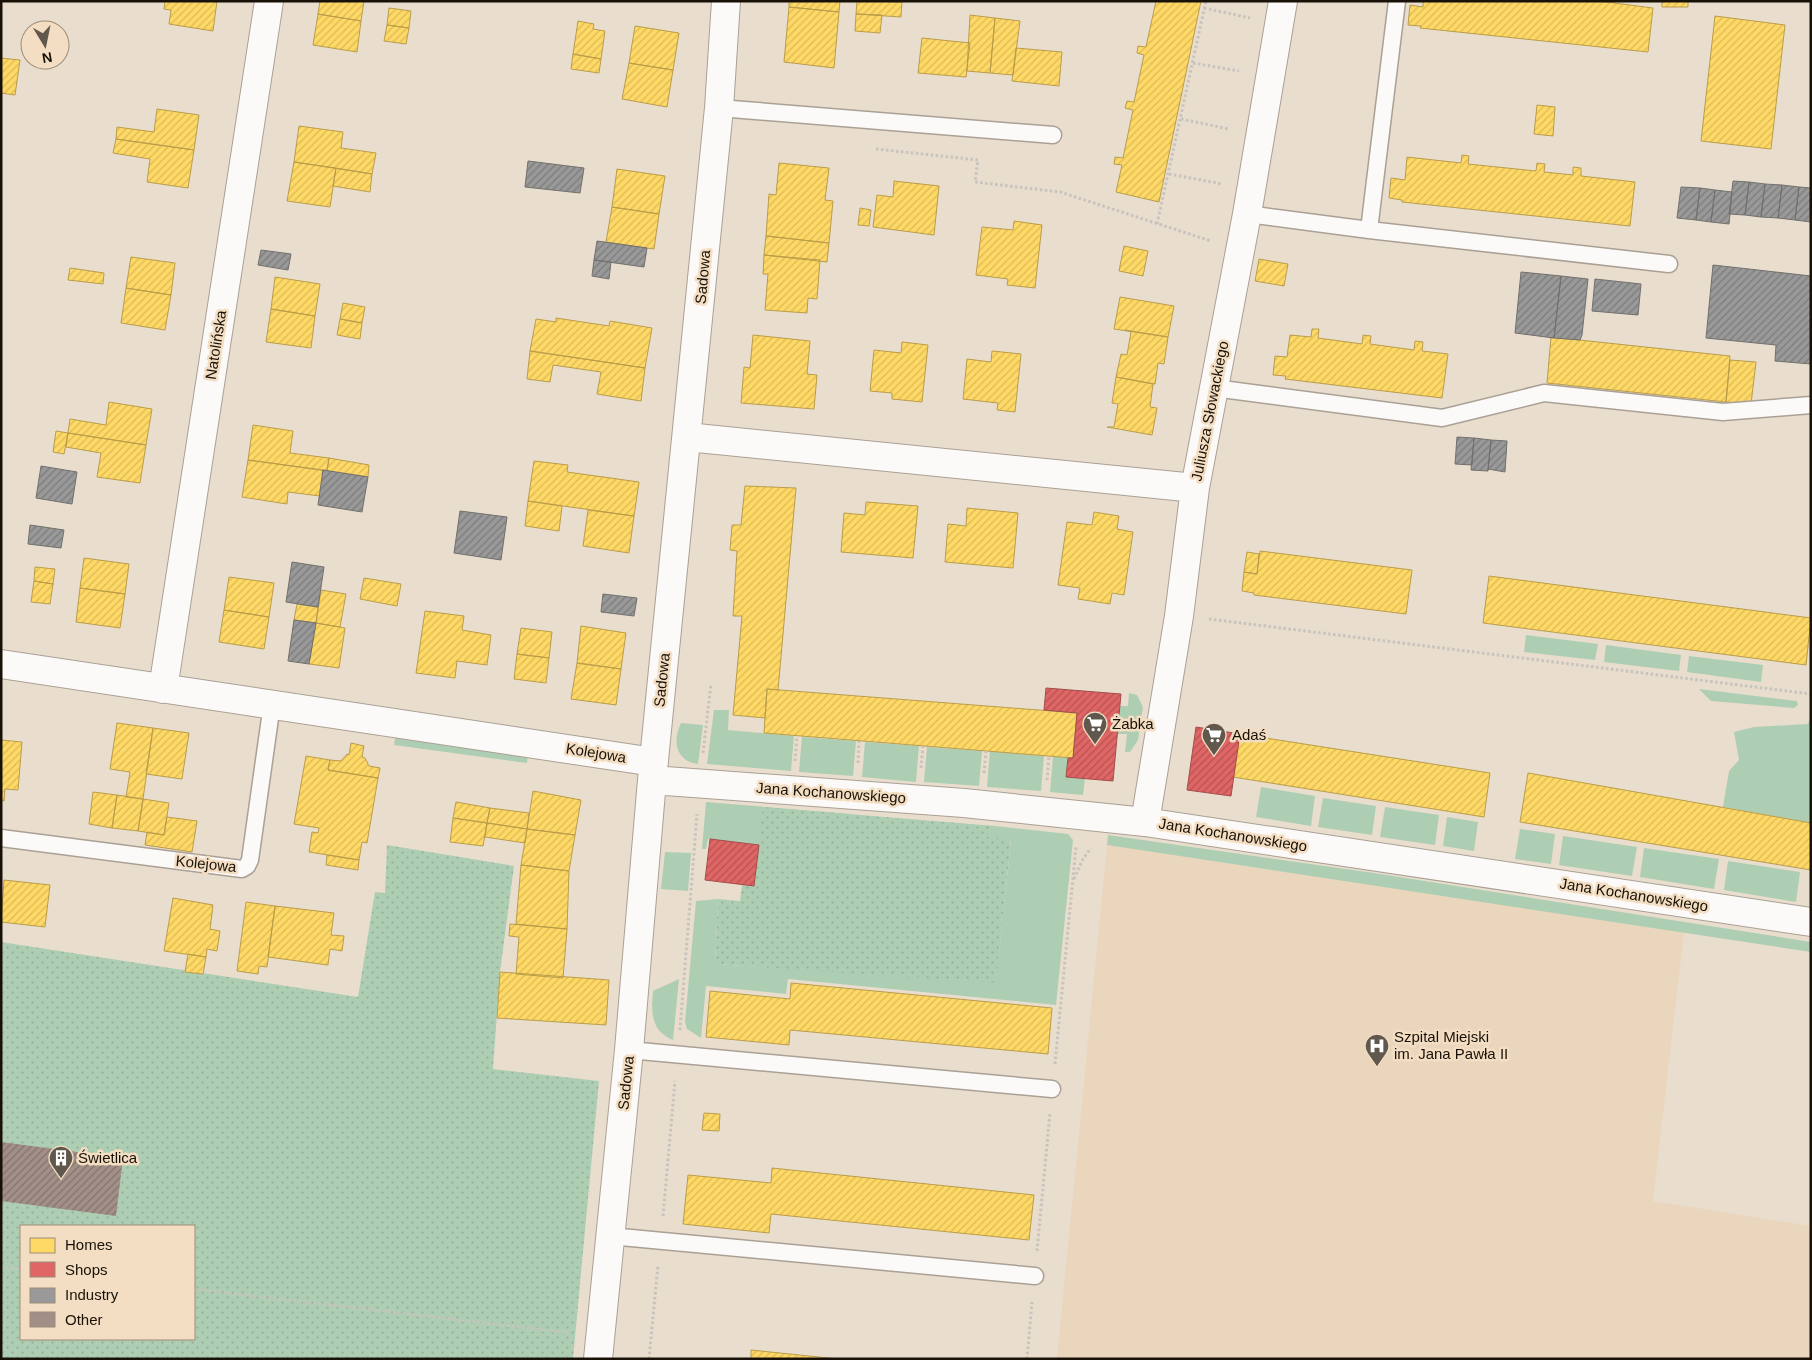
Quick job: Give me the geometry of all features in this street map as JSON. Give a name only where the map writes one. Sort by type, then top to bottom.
[{"type":"street","name":"Natolińska","points":[[163,689],[269,1]]},
{"type":"street","name":"Sadowa","points":[[599,1347],[629,1050],[653,771],[688,437],[719,108],[726,1]]},
{"type":"street","name":"Juliusza Słowackiego","points":[[1145,822],[1179,616],[1195,488],[1249,202],[1281,12]]},
{"type":"street","points":[[688,437],[1195,488]]},
{"type":"street","name":"Kolejowa","points":[[1,664],[272,704],[653,771]]},
{"type":"street","name":"Jana Kochanowskiego","points":[[653,771],[1145,822],[1811,922]]},
{"type":"lane","points":[[1369,230],[1397,1]]},
{"type":"lane","points":[[719,108],[1054,136]]},
{"type":"lane","points":[[1249,202],[1369,230],[1669,264]]},
{"type":"lane","points":[[1214,388],[1442,418],[1544,393],[1722,412],[1811,405]]},
{"type":"lane","name":"Kolejowa","points":[[1,838],[242,869],[247,866],[250,860],[272,704]]},
{"type":"lane","points":[[629,1050],[1052,1089]]},
{"type":"lane","points":[[610,1236],[1035,1276]]},
{"type":"path","points":[[1157,224],[1206,1]]},
{"type":"path","points":[[1204,8],[1281,12]]},
{"type":"path","points":[[1193,63],[1270,77]]},
{"type":"path","points":[[1181,119],[1260,136]]},
{"type":"path","points":[[868,148],[978,160],[975,182],[1060,192],[1240,250]]},
{"type":"path","points":[[1168,174],[1249,202]]},
{"type":"path","points":[[1179,616],[1811,694]]},
{"type":"path","points":[[702,759],[711,684]]},
{"type":"path","points":[[1047,782],[1049,756]]},
{"type":"path","points":[[1042,1201],[1079,815]]},
{"type":"path","points":[[1,1267],[20,1269]]},
{"type":"path","points":[[195,1289],[599,1347]]},
{"type":"shaded area","name":"Szpital Miejski im. Jana Pawła II","points":[[1107,845],[1684,932],[1653,1201],[1811,1226],[1811,1359],[1057,1359]]},
{"type":"green space","points":[[1526,635],[1598,644],[1595,660],[1524,652]]},
{"type":"green space","points":[[1606,645],[1681,655],[1679,671],[1604,662]]},
{"type":"green space","points":[[1689,656],[1763,665],[1761,682],[1687,672]]},
{"type":"green space","points":[[1699,689],[1797,701],[1798,705],[1794,708],[1711,701]]},
{"type":"green space","points":[[1129,693],[1137,695],[1143,707],[1138,740],[1130,752],[1125,752],[1127,734],[1117,734],[1120,706],[1128,706]]},
{"type":"green space","points":[[714,710],[729,710],[728,730],[794,736],[791,771],[707,764]]},
{"type":"green space","points":[[1811,714],[1811,823],[1723,807],[1729,771],[1739,760],[1734,732],[1754,727],[1808,724]]},
{"type":"green space","points":[[681,723],[703,725],[698,764],[685,759],[678,749],[677,737]]},
{"type":"green space","points":[[396,733],[528,753],[527,763],[394,745]]},
{"type":"green space","points":[[802,737],[856,741],[853,776],[799,772]]},
{"type":"green space","points":[[865,742],[919,746],[916,782],[862,777]]},
{"type":"green space","points":[[927,747],[982,751],[979,786],[924,782]]},
{"type":"green space","points":[[990,751],[1044,756],[1041,791],[987,787]]},
{"type":"green space","points":[[1053,756],[1068,758],[1066,777],[1085,779],[1083,795],[1050,792]]},
{"type":"green space","points":[[1261,787],[1315,796],[1311,826],[1256,817]]},
{"type":"green space","points":[[1323,798],[1376,806],[1372,835],[1318,827]]},
{"type":"green space","points":[[706,802],[851,814],[767,846],[708,839],[706,849],[702,849]]},
{"type":"green space","points":[[763,807],[995,826],[981,836],[1011,839],[996,983],[715,964],[718,899],[740,901],[742,885],[754,886]]},
{"type":"green space","points":[[1385,807],[1439,815],[1435,845],[1380,837]]},
{"type":"green space","points":[[1447,817],[1478,822],[1474,851],[1443,846]]},
{"type":"green space","points":[[995,826],[1068,834],[1073,840],[1056,1005],[788,979],[786,994],[706,986],[701,1038],[687,1029],[685,1022],[696,901],[718,899],[715,964],[996,981],[1011,840],[980,836]]},
{"type":"green space","points":[[1520,829],[1555,834],[1551,864],[1515,859]]},
{"type":"green space","points":[[1108,835],[1374,873],[1811,942],[1811,952],[1107,845]]},
{"type":"green space","points":[[1563,836],[1637,847],[1632,876],[1559,865]]},
{"type":"green space","points":[[387,845],[514,866],[500,972],[493,1069],[599,1081],[573,1359],[1,1359],[1,942],[358,997],[375,892],[385,893]]},
{"type":"green space","points":[[1644,848],[1719,859],[1714,889],[1640,877]]},
{"type":"green space","points":[[665,852],[691,853],[688,891],[661,889]]},
{"type":"green space","points":[[1728,861],[1800,872],[1796,902],[1724,890]]},
{"type":"green space","points":[[679,979],[673,1040],[660,1032],[656,1026],[652,1007],[653,991]]},
{"type":"building: Homes","points":[[165,1],[217,1],[213,31],[169,24],[171,10],[164,9]]},
{"type":"building: Homes","points":[[320,1],[364,1],[361,21],[318,14]]},
{"type":"building: Homes","points":[[789,1],[840,1],[839,12],[789,7]]},
{"type":"building: Homes","points":[[857,1],[902,2],[901,17],[856,14]]},
{"type":"building: Homes","points":[[1156,1],[1201,1],[1159,202],[1116,192],[1122,165],[1114,164],[1115,157],[1123,158],[1133,110],[1125,108],[1127,101],[1134,102],[1144,55],[1137,53],[1138,46],[1146,47]]},
{"type":"building: Homes","points":[[1423,1],[1599,1],[1653,8],[1648,52],[1420,28],[1421,26],[1408,25],[1410,5],[1423,7]]},
{"type":"building: Homes","points":[[1662,1],[1688,1],[1688,7],[1662,7]]},
{"type":"building: Homes","points":[[789,7],[839,12],[834,68],[784,62]]},
{"type":"building: Homes","points":[[389,8],[411,11],[409,28],[387,25]]},
{"type":"building: Homes","points":[[318,14],[361,21],[357,52],[313,45]]},
{"type":"building: Homes","points":[[856,14],[882,15],[880,33],[855,31]]},
{"type":"building: Homes","points":[[970,15],[995,18],[990,73],[967,71]]},
{"type":"building: Homes","points":[[1715,16],[1785,25],[1771,149],[1701,141]]},
{"type":"building: Homes","points":[[995,18],[1020,21],[1013,75],[990,73]]},
{"type":"building: Homes","points":[[578,21],[594,24],[593,29],[605,31],[601,59],[573,54]]},
{"type":"building: Homes","points":[[387,25],[409,28],[406,44],[384,41]]},
{"type":"building: Homes","points":[[635,26],[679,33],[673,70],[629,63]]},
{"type":"building: Homes","points":[[922,38],[970,43],[966,77],[918,73]]},
{"type":"building: Homes","points":[[1016,48],[1062,52],[1059,86],[1012,81]]},
{"type":"building: Homes","points":[[573,54],[601,59],[599,73],[571,69]]},
{"type":"building: Homes","points":[[1,58],[20,60],[15,95],[1,93]]},
{"type":"building: Homes","points":[[629,63],[673,70],[667,107],[622,99]]},
{"type":"building: Homes","points":[[1537,105],[1555,107],[1553,136],[1534,134]]},
{"type":"building: Homes","points":[[157,109],[199,115],[194,150],[116,139],[117,127],[154,132]]},
{"type":"building: Homes","points":[[299,126],[343,132],[341,148],[376,153],[372,174],[294,162]]},
{"type":"building: Homes","points":[[116,139],[194,150],[188,188],[147,182],[150,159],[113,153]]},
{"type":"building: Homes","points":[[1462,155],[1469,156],[1468,164],[1536,171],[1537,163],[1545,164],[1544,172],[1573,175],[1573,167],[1581,168],[1581,176],[1635,182],[1630,226],[1402,202],[1402,200],[1389,198],[1391,178],[1405,180],[1407,157],[1461,163]]},
{"type":"building: Homes","points":[[294,162],[336,168],[330,207],[287,201]]},
{"type":"building: Homes","points":[[779,163],[829,168],[825,200],[833,201],[829,243],[766,236],[769,194],[776,195]]},
{"type":"building: Homes","points":[[336,168],[372,174],[370,192],[333,186]]},
{"type":"building: Homes","points":[[617,169],[665,176],[659,214],[612,207]]},
{"type":"building: Homes","points":[[894,181],[939,186],[934,235],[873,227],[877,195],[893,197]]},
{"type":"building: Homes","points":[[612,207],[659,214],[654,249],[606,242]]},
{"type":"building: Homes","points":[[860,208],[871,210],[869,226],[858,225]]},
{"type":"building: Homes","points":[[1014,221],[1042,225],[1035,288],[1007,285],[1008,279],[976,275],[982,227],[1013,230]]},
{"type":"building: Homes","points":[[766,236],[829,243],[827,262],[764,255]]},
{"type":"building: Homes","points":[[1124,246],[1148,251],[1143,276],[1119,271]]},
{"type":"building: Homes","points":[[764,255],[820,260],[817,299],[808,298],[807,313],[765,310],[768,274],[763,274]]},
{"type":"building: Homes","points":[[131,257],[175,263],[171,295],[126,288]]},
{"type":"building: Homes","points":[[1259,259],[1288,264],[1284,286],[1255,281]]},
{"type":"building: Homes","points":[[70,268],[104,273],[103,284],[68,280]]},
{"type":"building: Homes","points":[[275,277],[320,284],[315,316],[271,309]]},
{"type":"building: Homes","points":[[126,288],[171,295],[165,330],[121,323]]},
{"type":"building: Homes","points":[[1120,297],[1174,306],[1168,337],[1114,329]]},
{"type":"building: Homes","points":[[343,303],[365,307],[362,323],[340,319]]},
{"type":"building: Homes","points":[[271,309],[315,316],[311,348],[266,342]]},
{"type":"building: Homes","points":[[556,318],[609,326],[610,321],[652,328],[645,368],[530,351],[536,319],[556,322]]},
{"type":"building: Homes","points":[[340,319],[362,323],[360,339],[337,335]]},
{"type":"building: Homes","points":[[1312,329],[1319,329],[1318,338],[1362,344],[1363,335],[1371,336],[1370,344],[1414,350],[1415,341],[1423,342],[1422,351],[1448,354],[1442,398],[1285,379],[1286,376],[1273,375],[1275,356],[1287,357],[1290,335],[1311,337]]},
{"type":"building: Homes","points":[[1125,330],[1168,337],[1164,364],[1158,363],[1155,384],[1116,377],[1121,354],[1127,355],[1131,332]]},
{"type":"building: Homes","points":[[753,335],[810,341],[807,374],[817,375],[814,409],[741,403],[744,367],[750,368]]},
{"type":"building: Homes","points":[[1551,337],[1730,356],[1726,402],[1547,383]]},
{"type":"building: Homes","points":[[902,342],[928,345],[922,402],[892,399],[892,393],[870,391],[874,350],[901,353]]},
{"type":"building: Homes","points":[[530,351],[645,368],[641,401],[597,394],[601,372],[553,365],[550,382],[527,379]]},
{"type":"building: Homes","points":[[992,351],[1021,354],[1015,412],[997,410],[998,403],[963,399],[967,359],[991,362]]},
{"type":"building: Homes","points":[[1730,360],[1756,362],[1751,404],[1726,402]]},
{"type":"building: Homes","points":[[1116,377],[1153,384],[1150,407],[1157,408],[1152,435],[1107,427],[1114,427],[1118,404],[1112,403]]},
{"type":"building: Homes","points":[[109,402],[152,409],[146,445],[68,433],[70,419],[106,425]]},
{"type":"building: Homes","points":[[253,425],[293,431],[290,453],[329,458],[327,471],[248,460]]},
{"type":"building: Homes","points":[[56,431],[68,433],[64,454],[53,452]]},
{"type":"building: Homes","points":[[68,433],[146,445],[140,483],[97,477],[101,453],[66,447]]},
{"type":"building: Homes","points":[[329,458],[369,465],[368,477],[327,471]]},
{"type":"building: Homes","points":[[248,460],[323,470],[320,496],[288,492],[287,504],[242,497]]},
{"type":"building: Homes","points":[[534,461],[568,465],[567,472],[639,482],[634,516],[528,501]]},
{"type":"building: Homes","points":[[745,486],[796,488],[778,690],[767,689],[765,718],[733,715],[742,616],[733,616],[737,551],[730,550],[732,525],[741,525]]},
{"type":"building: Homes","points":[[528,501],[562,506],[559,531],[525,526]]},
{"type":"building: Homes","points":[[866,502],[918,506],[913,558],[841,552],[844,513],[865,515]]},
{"type":"building: Homes","points":[[967,508],[1018,513],[1013,568],[945,562],[948,524],[966,526]]},
{"type":"building: Homes","points":[[588,510],[634,516],[629,553],[583,546]]},
{"type":"building: Homes","points":[[1094,512],[1119,516],[1117,529],[1133,532],[1124,595],[1112,593],[1110,604],[1078,599],[1080,588],[1058,585],[1067,522],[1092,525]]},
{"type":"building: Homes","points":[[1260,551],[1412,570],[1406,614],[1254,595],[1254,593],[1242,591],[1244,572],[1257,574]]},
{"type":"building: Homes","points":[[1247,552],[1259,554],[1257,574],[1244,572]]},
{"type":"building: Homes","points":[[84,558],[129,564],[125,594],[80,588]]},
{"type":"building: Homes","points":[[35,567],[55,569],[53,584],[34,581]]},
{"type":"building: Homes","points":[[1489,576],[1811,618],[1806,665],[1483,623]]},
{"type":"building: Homes","points":[[229,577],[274,583],[269,617],[224,610]]},
{"type":"building: Homes","points":[[364,578],[401,584],[397,606],[360,599]]},
{"type":"building: Homes","points":[[34,581],[53,584],[50,604],[31,602]]},
{"type":"building: Homes","points":[[80,588],[125,594],[120,628],[76,622]]},
{"type":"building: Homes","points":[[321,590],[346,594],[340,627],[316,623]]},
{"type":"building: Homes","points":[[297,604],[318,607],[316,623],[294,620]]},
{"type":"building: Homes","points":[[224,610],[269,617],[264,649],[219,642]]},
{"type":"building: Homes","points":[[425,611],[464,616],[462,630],[491,635],[487,665],[457,661],[455,678],[416,673]]},
{"type":"building: Homes","points":[[316,623],[345,628],[339,668],[309,664]]},
{"type":"building: Homes","points":[[581,626],[626,633],[621,669],[577,663]]},
{"type":"building: Homes","points":[[521,628],[552,632],[549,658],[517,654]]},
{"type":"building: Homes","points":[[517,654],[549,658],[546,683],[514,679]]},
{"type":"building: Homes","points":[[577,663],[621,669],[616,705],[571,699]]},
{"type":"building: Homes","points":[[767,689],[1077,713],[1073,758],[764,733]]},
{"type":"building: Homes","points":[[117,723],[153,728],[143,799],[126,797],[130,772],[110,769]]},
{"type":"building: Homes","points":[[153,728],[189,733],[182,779],[146,774]]},
{"type":"building: Homes","points":[[1240,734],[1490,773],[1484,817],[1233,777]]},
{"type":"building: Homes","points":[[1,740],[22,742],[18,790],[5,789],[4,801],[1,800]]},
{"type":"building: Homes","points":[[351,743],[364,746],[362,757],[365,758],[369,766],[380,768],[378,778],[328,770],[330,760],[341,761],[347,754],[349,755]]},
{"type":"building: Homes","points":[[306,756],[330,760],[328,770],[378,778],[367,843],[362,842],[359,860],[309,852],[312,832],[318,833],[319,828],[294,824]]},
{"type":"building: Homes","points":[[1528,773],[1811,823],[1811,870],[1520,822]]},
{"type":"building: Homes","points":[[533,791],[581,800],[575,835],[527,829]]},
{"type":"building: Homes","points":[[93,792],[117,795],[112,828],[89,824]]},
{"type":"building: Homes","points":[[117,795],[143,799],[138,831],[112,828]]},
{"type":"building: Homes","points":[[143,799],[169,803],[164,835],[138,831]]},
{"type":"building: Homes","points":[[456,802],[490,808],[487,823],[453,818]]},
{"type":"building: Homes","points":[[490,808],[529,813],[527,829],[487,823]]},
{"type":"building: Homes","points":[[167,817],[197,821],[192,852],[145,845],[147,832],[164,835]]},
{"type":"building: Homes","points":[[453,818],[487,823],[483,846],[450,842]]},
{"type":"building: Homes","points":[[487,823],[527,829],[525,843],[485,837]]},
{"type":"building: Homes","points":[[527,829],[575,835],[569,871],[521,865]]},
{"type":"building: Homes","points":[[327,855],[359,860],[358,870],[326,865]]},
{"type":"building: Homes","points":[[521,865],[569,871],[567,929],[516,924]]},
{"type":"building: Homes","points":[[4,880],[50,885],[45,927],[1,922]]},
{"type":"building: Homes","points":[[173,898],[213,905],[210,929],[220,931],[217,951],[207,949],[206,957],[164,951]]},
{"type":"building: Homes","points":[[246,902],[275,906],[267,967],[259,966],[258,974],[237,971]]},
{"type":"building: Homes","points":[[275,906],[334,913],[331,935],[344,936],[342,951],[330,949],[328,965],[268,957]]},
{"type":"building: Homes","points":[[510,924],[567,929],[563,978],[516,974],[519,937],[509,936]]},
{"type":"building: Homes","points":[[188,954],[206,957],[203,974],[185,972]]},
{"type":"building: Homes","points":[[500,972],[609,980],[606,1025],[497,1018]]},
{"type":"building: Homes","points":[[791,983],[1052,1008],[1048,1054],[790,1030],[789,1045],[706,1037],[710,991],[790,999]]},
{"type":"building: Homes","points":[[704,1113],[720,1114],[719,1131],[702,1130]]},
{"type":"building: Homes","points":[[772,1168],[1034,1195],[1029,1240],[771,1214],[769,1233],[683,1224],[688,1175],[771,1183]]},
{"type":"building: Homes","points":[[751,1350],[838,1359],[751,1359]]},
{"type":"building: Shops","name":"Żabka","points":[[1046,688],[1121,694],[1113,781],[1066,777],[1068,758],[1073,758],[1077,713],[1044,710]]},
{"type":"building: Shops","name":"Adaś","points":[[1196,727],[1240,734],[1231,796],[1187,790]]},
{"type":"building: Shops","points":[[710,839],[759,845],[754,886],[705,880]]},
{"type":"building: Industry","points":[[528,161],[584,168],[580,193],[525,187]]},
{"type":"building: Industry","points":[[1733,181],[1749,182],[1745,215],[1729,214]]},
{"type":"building: Industry","points":[[1749,182],[1765,184],[1761,217],[1745,215]]},
{"type":"building: Industry","points":[[1765,184],[1782,185],[1778,218],[1761,217]]},
{"type":"building: Industry","points":[[1782,185],[1799,187],[1795,220],[1778,218]]},
{"type":"building: Industry","points":[[1681,187],[1700,188],[1696,220],[1677,218]]},
{"type":"building: Industry","points":[[1799,187],[1811,188],[1811,222],[1795,220]]},
{"type":"building: Industry","points":[[1700,188],[1715,190],[1711,222],[1696,220]]},
{"type":"building: Industry","points":[[1715,190],[1732,192],[1729,224],[1711,222]]},
{"type":"building: Industry","points":[[597,241],[647,248],[644,267],[594,260]]},
{"type":"building: Industry","points":[[261,250],[291,254],[288,270],[258,265]]},
{"type":"building: Industry","points":[[594,260],[611,262],[609,279],[592,276]]},
{"type":"building: Industry","points":[[1713,265],[1811,276],[1811,364],[1775,361],[1776,345],[1706,338]]},
{"type":"building: Industry","points":[[1521,272],[1561,276],[1554,338],[1515,333]]},
{"type":"building: Industry","points":[[1561,276],[1588,279],[1580,340],[1554,338]]},
{"type":"building: Industry","points":[[1595,279],[1641,284],[1638,315],[1592,311]]},
{"type":"building: Industry","points":[[1457,437],[1474,438],[1472,465],[1455,464]]},
{"type":"building: Industry","points":[[1474,438],[1491,440],[1488,471],[1471,470]]},
{"type":"building: Industry","points":[[1491,440],[1507,441],[1505,472],[1488,469]]},
{"type":"building: Industry","points":[[41,466],[77,472],[72,504],[36,498]]},
{"type":"building: Industry","points":[[323,470],[368,477],[362,512],[318,505]]},
{"type":"building: Industry","points":[[460,511],[507,517],[501,560],[454,553]]},
{"type":"building: Industry","points":[[30,525],[64,530],[61,548],[28,544]]},
{"type":"building: Industry","points":[[292,562],[324,567],[318,607],[286,602]]},
{"type":"building: Industry","points":[[603,594],[637,598],[634,616],[601,612]]},
{"type":"building: Industry","points":[[294,620],[316,623],[309,664],[288,661]]},
{"type":"building: Other","name":"Świetlica","points":[[1,1142],[123,1158],[116,1216],[1,1201]]},
{"type":"place","name":"Żabka","points":[[1095,745]]},
{"type":"place","name":"Adaś","points":[[1214,756]]},
{"type":"place","name":"Szpital Miejski im. Jana Pawła II","points":[[1377,1067]]},
{"type":"place","name":"Świetlica","points":[[61,1179]]}]
